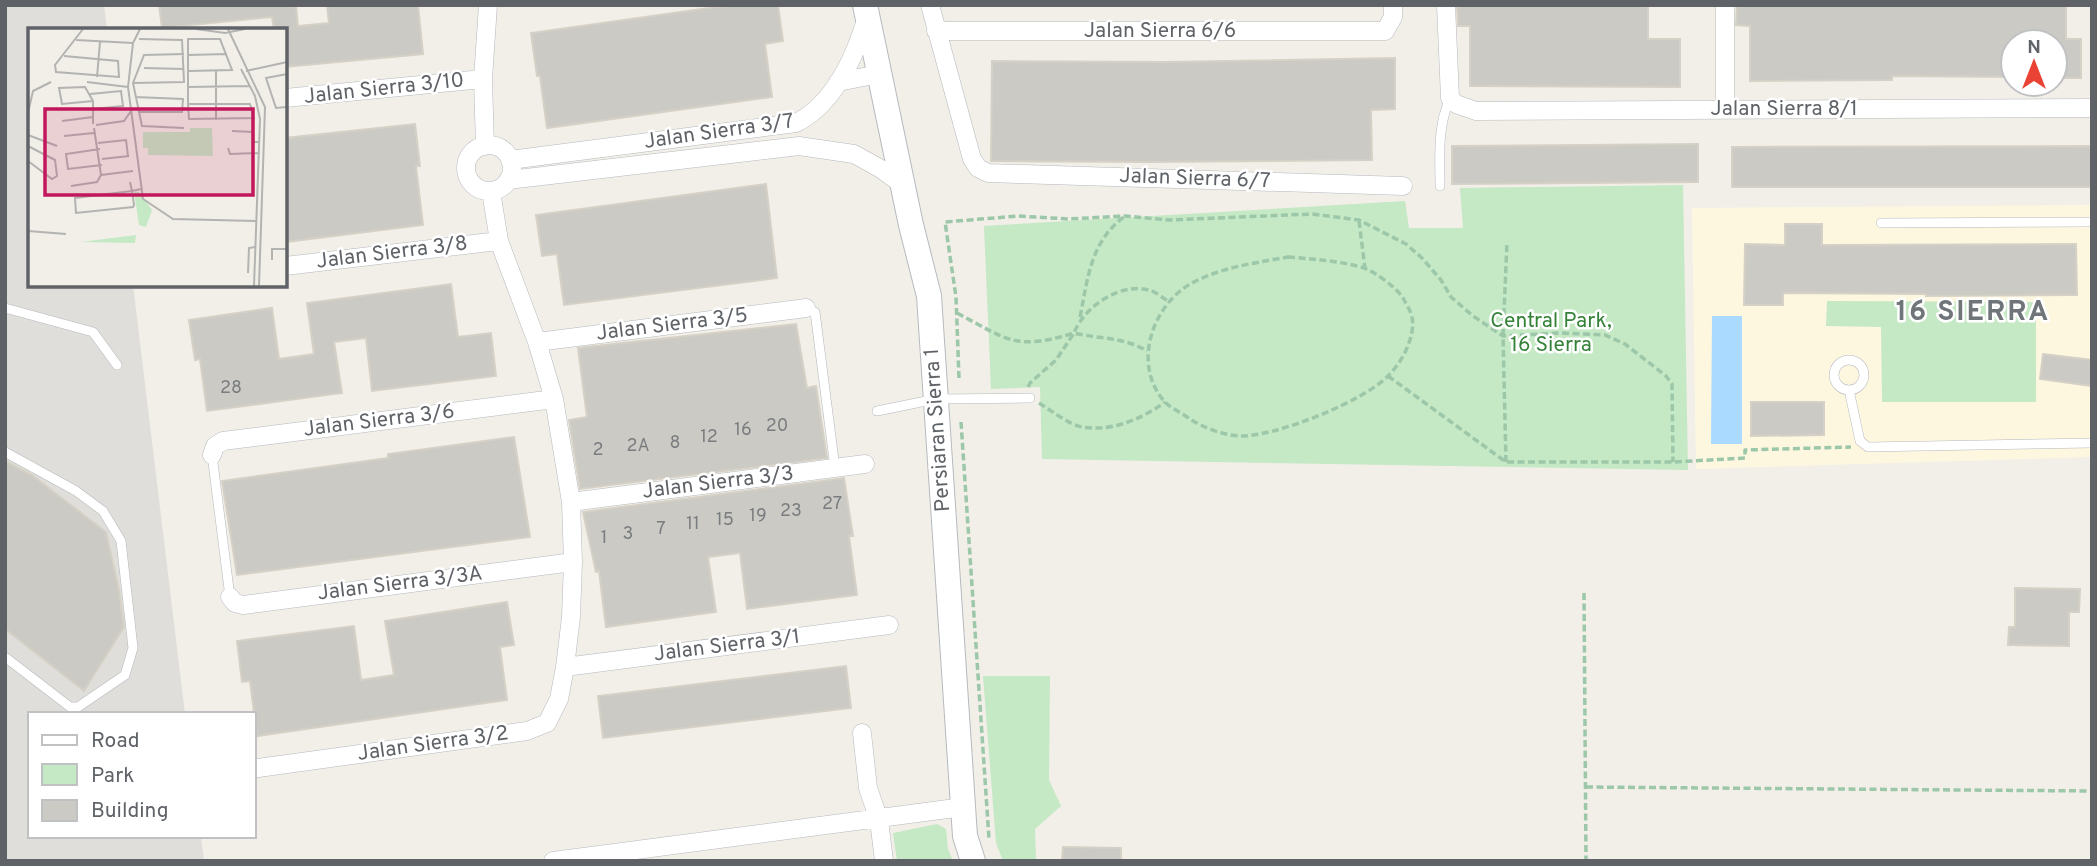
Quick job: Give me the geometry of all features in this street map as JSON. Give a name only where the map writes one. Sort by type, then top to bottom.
[{"type":"street","points":[[485,146],[483,79],[488,5]]},
{"type":"street","points":[[930,5],[936,31]]},
{"type":"street","name":"Jalan Sierra 6/6","points":[[936,31],[1385,31],[1393,17],[1393,5]]},
{"type":"street","points":[[1446,5],[1450,98]]},
{"type":"street","points":[[1724,5],[1726,109]]},
{"type":"street","name":"Persiaran Sierra 1","points":[[866,11],[929,296],[965,836],[981,854]]},
{"type":"street","name":"Jalan Sierra 3/7","points":[[510,160],[796,123],[812,116],[850,64],[866,11]]},
{"type":"street","name":"Jalan Sierra 6/7","points":[[936,31],[972,159],[978,168],[988,173],[1403,186]]},
{"type":"street","points":[[838,82],[879,74]]},
{"type":"street","name":"Jalan Sierra 3/10","points":[[287,98],[483,79]]},
{"type":"street","name":"Jalan Sierra 8/1","points":[[1450,98],[1456,104],[1476,111],[2092,108]]},
{"type":"street","points":[[796,123],[799,146]]},
{"type":"street","points":[[704,135],[709,156]]},
{"type":"street","points":[[485,146],[500,148],[512,167],[508,180],[498,189],[491,191],[476,187],[467,175],[468,160],[478,148],[485,146]]},
{"type":"street","name":"Jalan Sierra 3/7","points":[[508,180],[799,146],[854,154],[903,185]]},
{"type":"street","points":[[605,148],[607,169]]},
{"type":"street","points":[[854,154],[895,149]]},
{"type":"street","points":[[491,191],[499,241],[537,342],[554,399],[571,502],[573,562],[571,617],[565,667]]},
{"type":"street","name":"Jalan Sierra 3/8","points":[[287,266],[499,241]]},
{"type":"street","name":"Jalan Sierra 3/5","points":[[537,342],[806,307]]},
{"type":"street","name":"Jalan Sierra 3/6","points":[[212,455],[215,446],[223,441],[554,399]]},
{"type":"street","name":"Jalan Sierra 3/3","points":[[571,502],[865,464]]},
{"type":"street","name":"Jalan Sierra 3/3A","points":[[230,597],[235,603],[243,605],[573,562]]},
{"type":"street","name":"Jalan Sierra 3/1","points":[[565,667],[889,625]]},
{"type":"street","name":"Jalan Sierra 3/2","points":[[258,768],[527,731],[547,723],[559,699],[565,667]]},
{"type":"street","points":[[862,733],[868,788],[879,820],[884,861]]},
{"type":"street","points":[[553,861],[963,807]]},
{"type":"lane","points":[[1440,186],[1440,131],[1450,98]]},
{"type":"lane","points":[[1881,223],[2092,222]]},
{"type":"lane","points":[[806,307],[816,312],[835,468]]},
{"type":"lane","points":[[5,308],[93,332],[117,365]]},
{"type":"lane","points":[[1849,390],[1860,441],[1868,447],[2092,443]]},
{"type":"lane","points":[[877,411],[936,399],[1030,398]]},
{"type":"lane","points":[[5,452],[76,491],[103,512],[121,541],[133,648],[125,675],[78,707],[71,707],[5,657]]},
{"type":"lane","points":[[212,455],[230,597]]},
{"type":"path","points":[[959,378],[957,313],[945,222],[1018,216],[1068,219],[1125,216],[1169,220],[1312,214],[1359,220],[1406,244],[1441,280],[1451,298],[1473,317],[1503,336],[1585,333],[1605,335],[1625,344],[1666,376],[1672,384],[1673,463]]},
{"type":"path","points":[[1125,216],[1108,229],[1092,259],[1074,333],[1056,360],[1030,383],[1027,393],[1030,398],[1081,427],[1127,423],[1145,416],[1165,402]]},
{"type":"path","points":[[1359,220],[1365,268]]},
{"type":"path","points":[[1507,242],[1503,336],[1507,462]]},
{"type":"path","points":[[1288,257],[1365,268],[1398,290],[1413,318],[1409,340],[1401,360],[1388,376],[1362,393],[1307,421],[1265,434],[1238,436],[1204,427],[1165,402],[1150,375],[1147,351],[1155,325],[1168,302],[1190,284],[1239,265],[1288,257]]},
{"type":"path","points":[[1079,319],[1103,297],[1129,290],[1152,290],[1168,302]]},
{"type":"path","points":[[957,313],[1006,340],[1041,342],[1074,333],[1118,339],[1134,343],[1147,351]]},
{"type":"path","points":[[1388,376],[1507,462],[1673,463],[1745,458],[1745,450],[1868,447]]},
{"type":"path","points":[[961,422],[981,854]]},
{"type":"path","points":[[1584,593],[1586,861]]},
{"type":"path","points":[[1586,787],[2092,791]]},
{"type":"shaded area","points":[[5,5],[104,5],[107,28],[28,28],[28,287],[133,287],[185,712],[28,712],[28,838],[201,838],[204,861],[5,861]]},
{"type":"shaded area","points":[[2092,205],[2092,457],[1696,469],[1692,208]]},
{"type":"green space","name":"Central Park, 16 Sierra","points":[[1683,185],[1688,470],[1042,459],[1040,387],[991,389],[984,226],[1405,201],[1409,228],[1463,228],[1460,188]]},
{"type":"green space","points":[[1827,301],[2036,302],[2036,402],[1882,402],[1881,327],[1826,326]]},
{"type":"green space","points":[[983,676],[1050,676],[1049,780],[1061,806],[1035,829],[1036,861],[1003,861],[996,843]]},
{"type":"green space","points":[[937,824],[946,829],[948,849],[953,861],[897,861],[893,833]]},
{"type":"water","points":[[1712,316],[1742,316],[1742,444],[1711,444]]},
{"type":"building","points":[[159,5],[296,5],[298,26],[329,23],[327,5],[418,5],[423,54],[287,67],[287,28],[274,28],[272,17],[162,28]]},
{"type":"building","points":[[730,5],[778,5],[783,41],[765,44],[772,97],[547,128],[531,33]]},
{"type":"building","points":[[1457,5],[1648,5],[1648,39],[1680,39],[1680,87],[1470,86],[1470,26],[1458,26]]},
{"type":"building","points":[[1737,5],[2066,5],[2066,28],[1999,28],[1999,77],[1892,76],[1892,80],[1750,81],[1750,26],[1736,25]]},
{"type":"building","points":[[2069,39],[2081,39],[2081,78],[2069,78]]},
{"type":"building","points":[[1395,58],[1395,109],[1371,110],[1372,160],[991,161],[992,61],[1167,62]]},
{"type":"building","points":[[415,124],[420,166],[416,166],[423,225],[287,242],[287,138]]},
{"type":"building","points":[[1698,144],[1698,182],[1452,184],[1452,146]]},
{"type":"building","points":[[2092,146],[2092,187],[1732,187],[1732,147]]},
{"type":"building","points":[[766,184],[777,278],[564,305],[557,254],[542,256],[536,215]]},
{"type":"building","points":[[1785,224],[1822,224],[1822,245],[2076,244],[2077,295],[1783,293],[1783,305],[1744,305],[1745,244],[1785,245]]},
{"type":"building","points":[[451,284],[458,337],[491,333],[496,376],[372,391],[366,338],[334,342],[342,393],[207,411],[200,359],[195,360],[189,320],[272,308],[279,359],[314,354],[307,303]]},
{"type":"building","points":[[796,324],[807,388],[816,386],[827,458],[580,489],[569,420],[587,417],[578,348]]},
{"type":"building","points":[[2043,354],[2092,360],[2092,386],[2040,379]]},
{"type":"building","points":[[1751,402],[1824,402],[1824,435],[1751,436]]},
{"type":"building","points":[[514,437],[530,537],[237,575],[222,481]]},
{"type":"building","points":[[5,461],[32,475],[106,532],[124,627],[84,691],[5,629]]},
{"type":"building","points":[[844,478],[853,536],[849,536],[857,595],[747,609],[740,553],[708,557],[716,612],[606,627],[599,571],[596,572],[583,512]]},
{"type":"building","points":[[2015,588],[2080,589],[2079,612],[2069,612],[2069,646],[2008,645],[2009,627],[2015,627]]},
{"type":"building","points":[[507,602],[514,645],[500,647],[507,700],[257,736],[250,681],[242,682],[237,641],[354,626],[361,680],[394,675],[385,621]]},
{"type":"building","points":[[846,666],[851,708],[603,738],[598,696]]},
{"type":"building","points":[[1063,847],[1121,848],[1121,861],[1062,861]]},
{"type":"district","name":"16 SIERRA","points":[[1973,313]]}]
